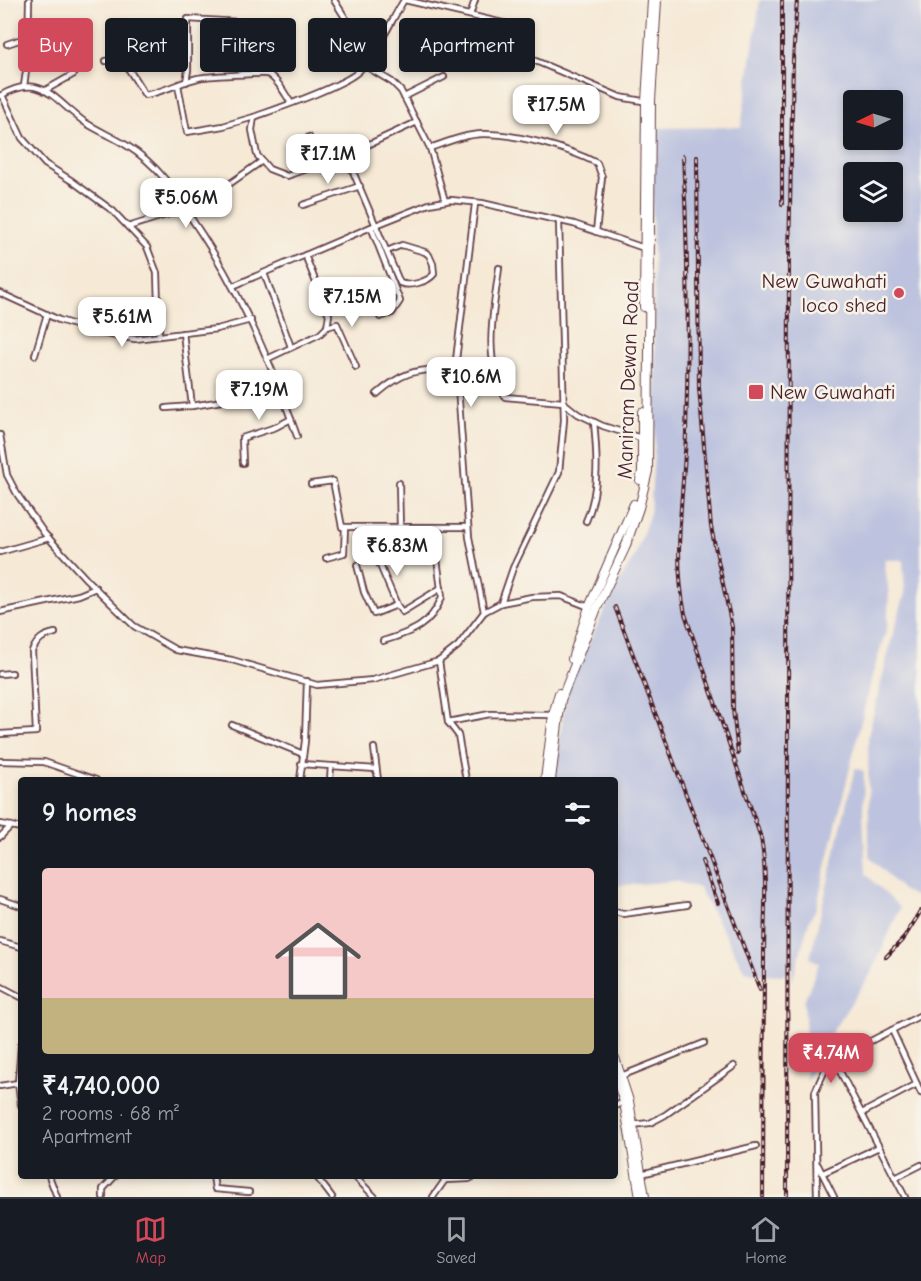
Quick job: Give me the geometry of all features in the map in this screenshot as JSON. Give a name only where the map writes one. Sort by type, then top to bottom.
[{"type":"main road","name":"Maniram Dewan Road","points":[[545,777],[555,701],[589,607],[633,508],[642,472],[651,0]]},
{"type":"main road","name":"Maniram Dewan Road","points":[[651,56],[657,0]]},
{"type":"main road","name":"Maniram Dewan Road","points":[[551,777],[561,700],[597,608],[625,548],[639,508],[648,471],[647,248]]},
{"type":"main road","points":[[618,1076],[627,1102],[645,1197]]},
{"type":"main road","points":[[631,1125],[640,1197]]},
{"type":"street","points":[[29,0],[29,18]]},
{"type":"street","points":[[334,0],[345,18]]},
{"type":"street","points":[[387,27],[404,0],[524,28],[520,52],[524,56],[620,97],[649,102]]},
{"type":"street","points":[[470,15],[475,0]]},
{"type":"street","points":[[186,82],[188,19],[250,24],[269,59],[270,75],[291,103]]},
{"type":"street","points":[[7,44],[18,40]]},
{"type":"street","points":[[24,86],[26,72]]},
{"type":"street","points":[[130,72],[145,95],[159,93],[201,77],[260,72],[270,75]]},
{"type":"street","points":[[178,85],[187,132],[223,126],[254,117],[337,84],[358,72]]},
{"type":"street","points":[[378,72],[392,82],[404,97],[430,148],[445,201]]},
{"type":"street","points":[[44,91],[74,74]]},
{"type":"street","points":[[404,97],[444,77]]},
{"type":"street","points":[[159,336],[157,273],[147,247],[113,211],[45,164],[22,138],[1,95],[15,87],[33,86],[58,98],[86,122],[128,146],[164,178],[215,252],[251,320],[297,436]]},
{"type":"street","points":[[254,117],[252,130],[257,155],[269,169],[287,176],[346,155],[417,122]]},
{"type":"street","points":[[430,148],[458,138],[484,134],[521,139],[580,155],[597,163],[602,177],[596,232]]},
{"type":"street","points":[[309,137],[321,163]]},
{"type":"street","points":[[346,155],[360,186],[400,301],[392,313],[380,317]]},
{"type":"street","points":[[128,227],[187,211],[262,161]]},
{"type":"street","points":[[303,205],[360,186]]},
{"type":"street","points":[[233,286],[373,226],[429,204],[445,201],[482,203],[559,220],[647,248]]},
{"type":"street","points":[[476,204],[456,360],[468,527],[484,612]]},
{"type":"street","points":[[501,603],[513,568],[559,472],[564,420],[559,220]]},
{"type":"street","points":[[373,226],[387,251],[400,283],[403,285],[430,279],[434,274],[429,255],[424,252],[402,245],[387,251]]},
{"type":"street","points":[[306,255],[329,315],[327,327]]},
{"type":"street","points":[[499,268],[493,313],[492,359],[498,384],[506,397],[563,402],[578,414],[594,422],[641,438]]},
{"type":"street","points":[[264,273],[291,347]]},
{"type":"street","points":[[374,304],[396,291]]},
{"type":"street","points":[[0,293],[47,314],[100,333],[135,339],[217,329],[251,320]]},
{"type":"street","points":[[35,355],[47,314]]},
{"type":"street","points":[[267,359],[320,334],[327,327],[338,324],[356,367]]},
{"type":"street","points":[[183,333],[192,406]]},
{"type":"street","points":[[377,394],[399,377],[412,371],[457,368]]},
{"type":"street","points":[[166,408],[234,399],[278,385]]},
{"type":"street","points":[[243,463],[242,438],[276,427],[291,419]]},
{"type":"street","points":[[586,521],[595,485],[594,422]]},
{"type":"street","points":[[0,435],[7,475],[17,494],[49,538],[134,626],[176,650],[232,660],[316,685],[373,680],[439,661],[458,646],[484,612],[501,603],[532,597],[561,596],[589,607]]},
{"type":"street","points":[[311,484],[333,481],[342,527],[468,527]]},
{"type":"street","points":[[399,483],[400,528]]},
{"type":"street","points":[[326,558],[345,553],[345,527]]},
{"type":"street","points":[[383,641],[412,631],[426,623],[438,608],[442,597],[433,528]]},
{"type":"street","points":[[0,552],[49,538]]},
{"type":"street","points":[[376,556],[399,610],[405,612],[441,588]]},
{"type":"street","points":[[357,566],[364,592],[374,614],[397,605]]},
{"type":"street","points":[[0,612],[79,595],[96,588]]},
{"type":"street","points":[[0,734],[36,732],[32,651],[37,641],[43,636],[55,633]]},
{"type":"street","points":[[439,661],[448,722],[458,735],[465,777]]},
{"type":"street","points":[[0,674],[12,673]]},
{"type":"street","points":[[300,777],[307,681]]},
{"type":"street","points":[[448,722],[490,714],[553,715]]},
{"type":"street","points":[[232,725],[303,754]]},
{"type":"street","points":[[374,748],[377,777]]},
{"type":"street","points":[[0,761],[44,762],[87,777]]},
{"type":"street","points":[[301,764],[376,770]]},
{"type":"street","points":[[330,777],[331,766]]},
{"type":"street","points":[[0,824],[18,827]]},
{"type":"street","points":[[0,837],[10,826]]},
{"type":"street","points":[[0,899],[18,905]]},
{"type":"street","points":[[618,913],[623,914],[687,905]]},
{"type":"street","points":[[0,941],[18,946]]},
{"type":"street","points":[[0,986],[18,996]]},
{"type":"street","points":[[817,1197],[815,1092],[828,1063],[921,1015]]},
{"type":"street","points":[[892,1030],[921,1093]]},
{"type":"street","points":[[618,1076],[704,1043]]},
{"type":"street","points":[[834,1060],[905,1197]]},
{"type":"street","points":[[631,1125],[650,1123],[665,1115],[734,1066]]},
{"type":"street","points":[[0,1086],[18,1083]]},
{"type":"street","points":[[862,1113],[917,1084]]},
{"type":"street","points":[[618,1105],[627,1102]]},
{"type":"street","points":[[641,1174],[756,1146]]},
{"type":"street","points":[[823,1173],[879,1147]]},
{"type":"street","points":[[817,1163],[834,1197]]},
{"type":"street","points":[[895,1178],[921,1165]]},
{"type":"street","points":[[50,1179],[57,1197]]},
{"type":"street","points":[[103,1197],[103,1189],[113,1179]]},
{"type":"street","points":[[213,1179],[215,1189],[249,1192]]},
{"type":"street","points":[[318,1179],[332,1197]]},
{"type":"street","points":[[357,1179],[375,1197]]},
{"type":"street","points":[[436,1196],[443,1179]]},
{"type":"shaded area","points":[[760,0],[921,0],[921,899],[902,890],[869,856],[868,736],[905,593],[903,560],[884,560],[889,593],[887,628],[872,676],[816,909],[809,921],[792,982],[793,949],[787,975],[745,971],[699,888],[675,881],[618,886],[618,777],[554,777],[567,688],[619,581],[635,556],[650,513],[656,427],[651,128],[741,127]]},
{"type":"shaded area","points":[[855,768],[864,771],[866,874],[900,908],[872,972],[823,1045],[806,1082],[804,1001],[819,963],[810,958]]},
{"type":"railway","points":[[782,0],[782,204]]},
{"type":"railway","points":[[787,1197],[789,257],[793,60],[797,0]]},
{"type":"railway","points":[[683,156],[688,364],[679,569],[685,614],[761,838],[765,897],[763,1197]]},
{"type":"railway","points":[[697,157],[699,388],[711,527],[732,627],[733,709],[738,754]]},
{"type":"railway","points":[[615,607],[760,990]]},
{"type":"railway","points":[[702,861],[718,903]]},
{"type":"railway","points":[[886,957],[904,938],[921,911]]},
{"type":"place","name":"New Guwahati loco shed","points":[[899,293]]},
{"type":"place","name":"New Guwahati","points":[[756,392]]}]
